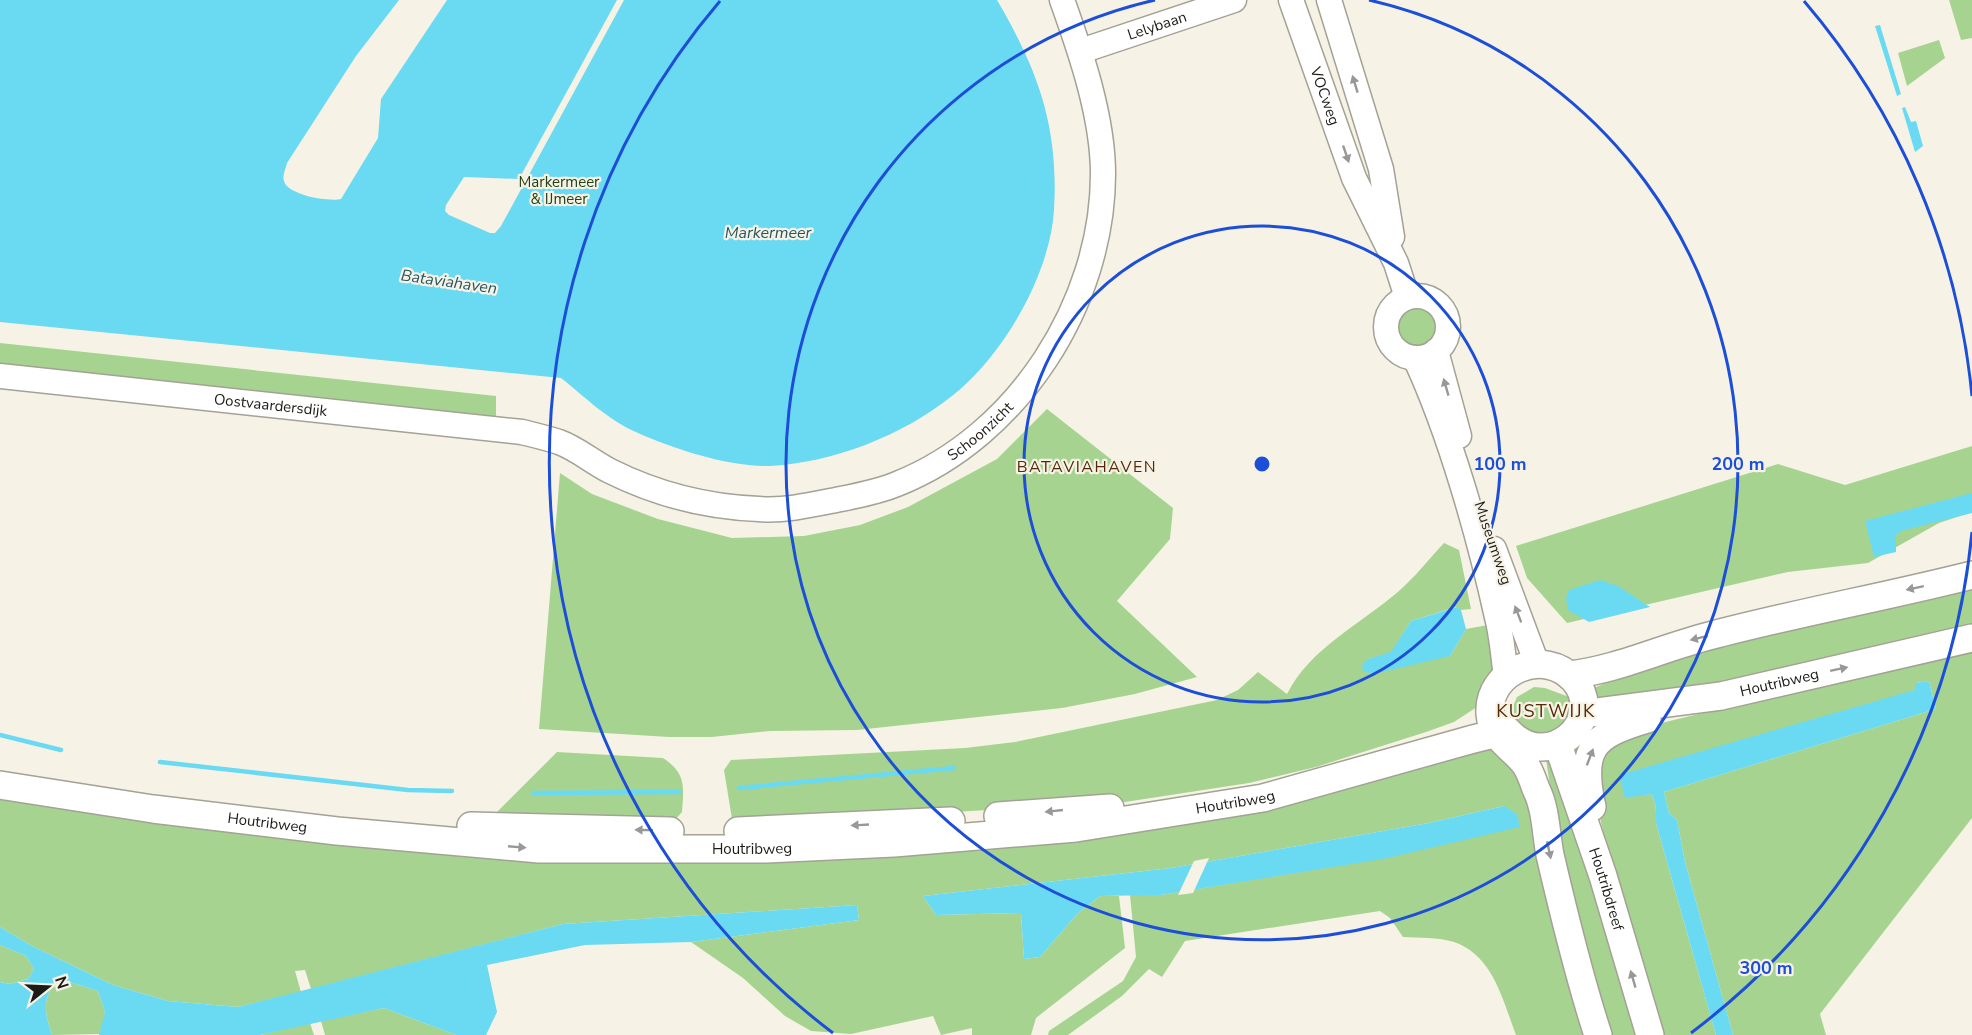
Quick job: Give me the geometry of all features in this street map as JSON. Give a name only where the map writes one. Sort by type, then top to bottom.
[{"type":"main road","points":[[1573,681],[1676,644],[1972,575]]},
{"type":"main road","name":"Houtribweg","points":[[1582,714],[1721,696],[1972,638]]},
{"type":"main road","points":[[1554,667],[1573,681],[1582,699],[1582,714],[1573,733],[1537,750],[1498,727],[1493,694],[1520,673],[1554,667]]},
{"type":"main road","points":[[1603,876],[1604,857],[1586,775],[1592,751],[1601,738],[1616,728],[1721,696]]},
{"type":"main road","name":"Houtribweg","points":[[0,766],[155,795],[336,817],[455,826],[701,832],[963,820],[1066,809],[1097,810],[1250,788],[1498,727]]},
{"type":"main road","name":"Houtribweg","points":[[0,785],[199,815],[337,831],[528,848],[766,849],[894,843],[1076,828],[1263,798],[1498,727]]},
{"type":"main road","points":[[1537,750],[1538,792],[1550,855],[1598,1035]]},
{"type":"main road","name":"Houtribdreef","points":[[1537,750],[1603,876],[1650,1035]]},
{"type":"street","name":"Schoonzicht","points":[[539,436],[560,442],[610,471],[683,499],[723,507],[762,510],[810,506],[853,497],[897,484],[942,461],[990,425],[1027,384],[1060,337],[1084,284],[1098,224],[1103,173],[1093,101],[1081,51],[1062,0]]},
{"type":"street","name":"Lelybaan","points":[[1081,51],[1234,0]]},
{"type":"street","name":"VOCweg","points":[[1291,0],[1373,188]]},
{"type":"street","name":"VOCweg","points":[[1329,0],[1373,188],[1407,297]]},
{"type":"street","points":[[1407,297],[1428,298],[1444,312],[1448,323],[1446,336],[1425,355],[1394,349],[1385,328],[1391,309],[1407,297]]},
{"type":"street","name":"Museumweg","points":[[1425,355],[1498,619],[1509,638],[1520,673]]},
{"type":"street","name":"Museumweg","points":[[1425,355],[1460,443],[1499,564],[1520,673]]},
{"type":"street","name":"Oostvaardersdijk","points":[[0,376],[350,416],[494,428],[539,436]]},
{"type":"green space","points":[[1949,0],[1972,0],[1972,38],[1961,40]]},
{"type":"green space","points":[[1939,40],[1945,58],[1907,86],[1898,53]]},
{"type":"green space","points":[[1417,307],[1431,313],[1437,327],[1431,341],[1417,347],[1403,341],[1397,327],[1403,313]]},
{"type":"green space","points":[[0,343],[496,396],[496,422],[0,370]]},
{"type":"green space","points":[[1047,409],[1173,508],[1170,539],[1117,601],[1197,677],[1135,694],[1062,708],[857,730],[770,731],[712,737],[669,737],[539,729],[560,473],[592,494],[658,519],[732,538],[804,536],[860,525],[908,507],[997,459]]},
{"type":"green space","points":[[1972,446],[1972,512],[1939,523],[1868,563],[1788,572],[1567,623],[1527,578],[1516,546],[1778,464],[1845,485]]},
{"type":"green space","points":[[1444,543],[1459,550],[1471,609],[1461,610],[1456,607],[1411,621],[1391,653],[1368,659],[1450,656],[1466,629],[1488,625],[1496,663],[1477,707],[1454,722],[1316,767],[1249,783],[1125,802],[733,825],[724,770],[731,760],[965,748],[1015,742],[1217,700],[1238,690],[1258,672],[1287,694],[1309,663],[1337,638],[1399,591]]},
{"type":"green space","points":[[1972,586],[1972,629],[1683,694],[1593,705],[1589,690],[1656,662]]},
{"type":"green space","points":[[1972,647],[1972,818],[1820,1014],[1826,1035],[1733,1035],[1685,862],[1677,820],[1669,813],[1664,792],[1936,709],[1929,681],[1915,683],[1915,690],[1635,795],[1651,794],[1654,801],[1656,823],[1716,1035],[1657,1035],[1623,914],[1594,793],[1598,755],[1633,730]]},
{"type":"green space","points":[[1534,687],[1545,688],[1572,698],[1569,722],[1543,738],[1515,723],[1512,709],[1517,697]]},
{"type":"green space","points":[[1487,745],[1507,754],[1521,774],[1584,1035],[1516,1035],[1495,981],[1478,957],[1467,948],[1448,940],[1403,937],[1390,918],[1380,911],[1185,941],[1162,977],[1149,969],[1122,996],[1068,1035],[1048,1035],[1049,1031],[1123,981],[1136,957],[1130,895],[1161,895],[1390,857],[1435,845],[1504,806],[1429,823],[1171,868],[923,896],[936,915],[1021,913],[1024,959],[1040,957],[1077,914],[1100,896],[1119,896],[1125,948],[1036,1018],[1031,1035],[972,1035],[972,1028],[941,1035],[933,1016],[851,1034],[811,1031],[785,1016],[743,978],[691,942],[859,920],[857,905],[563,924],[311,989],[305,970],[295,971],[301,992],[238,1007],[168,1001],[113,985],[32,946],[0,927],[0,792],[159,818],[920,848]]},
{"type":"green space","points":[[557,752],[663,758],[680,775],[683,787],[682,812],[675,820],[493,816]]},
{"type":"green space","points":[[1555,756],[1639,1035],[1608,1035],[1557,829],[1546,759]]},
{"type":"green space","points":[[0,945],[26,956],[34,969],[28,979],[10,984],[0,982]]},
{"type":"green space","points":[[57,978],[98,991],[105,1012],[101,1034],[52,1035],[46,1006],[49,993]]},
{"type":"green space","points":[[384,1008],[456,1035],[325,1035],[321,1021]]},
{"type":"green space","points":[[310,1023],[314,1035],[260,1035]]},
{"type":"water","name":"Markermeer","points":[[0,0],[399,0],[356,56],[287,163],[283,177],[287,186],[292,190],[300,194],[335,200],[341,199],[378,138],[381,99],[447,0],[617,0],[519,179],[464,177],[446,205],[445,211],[449,215],[490,233],[495,233],[501,226],[624,0],[997,0],[1034,75],[1049,126],[1055,180],[1051,235],[1044,261],[1033,287],[1006,337],[971,379],[952,396],[911,423],[865,445],[817,459],[769,466],[737,464],[702,456],[638,433],[607,415],[561,378],[0,322]]},
{"type":"water","points":[[1880,25],[1901,94],[1897,96],[1875,26]]},
{"type":"water","points":[[1905,107],[1911,122],[1916,121],[1923,146],[1915,152],[1902,108]]},
{"type":"water","points":[[1972,493],[1972,513],[1901,531],[1896,535],[1896,552],[1874,557],[1865,521]]},
{"type":"water","points":[[1600,580],[1618,586],[1650,607],[1589,622],[1568,610],[1566,598],[1569,590]]},
{"type":"water","points":[[1457,607],[1461,610],[1466,629],[1450,656],[1373,674],[1363,671],[1362,665],[1368,659],[1391,652],[1411,621]]},
{"type":"water","points":[[1929,681],[1936,709],[1664,792],[1669,813],[1677,820],[1685,862],[1733,1035],[1716,1035],[1656,823],[1654,801],[1651,794],[1625,798],[1619,775],[1915,690],[1915,683]]},
{"type":"water","points":[[1504,806],[1517,814],[1520,827],[1383,859],[1161,895],[1100,896],[1077,914],[1040,957],[1024,959],[1021,913],[936,915],[923,896],[1171,868],[1429,823]]},
{"type":"water","points":[[857,905],[859,920],[691,942],[585,945],[487,965],[497,1012],[486,1035],[456,1035],[384,1008],[260,1035],[99,1035],[105,1012],[98,991],[57,978],[49,993],[46,1006],[52,1035],[0,1035],[0,982],[10,984],[28,979],[34,969],[26,956],[0,945],[0,927],[32,946],[113,985],[168,1001],[238,1007],[563,924]]},
{"type":"pier","points":[[1209,858],[1193,893],[1178,895],[1194,861]]},
{"type":"waterway","points":[[0,735],[61,750]]},
{"type":"waterway","points":[[160,762],[408,790],[452,791]]},
{"type":"waterway","points":[[739,788],[954,768]]},
{"type":"waterway","points":[[533,793],[679,792]]},
{"type":"district","name":"BATAVIAHAVEN","points":[[1087,466]]},
{"type":"district","name":"KUSTWIJK","points":[[1546,711]]},
{"type":"park label","name":"Markermeer & IJmeer","points":[[559,190]]},
{"type":"water label","name":"Bataviahaven","points":[[449,281]]}]
